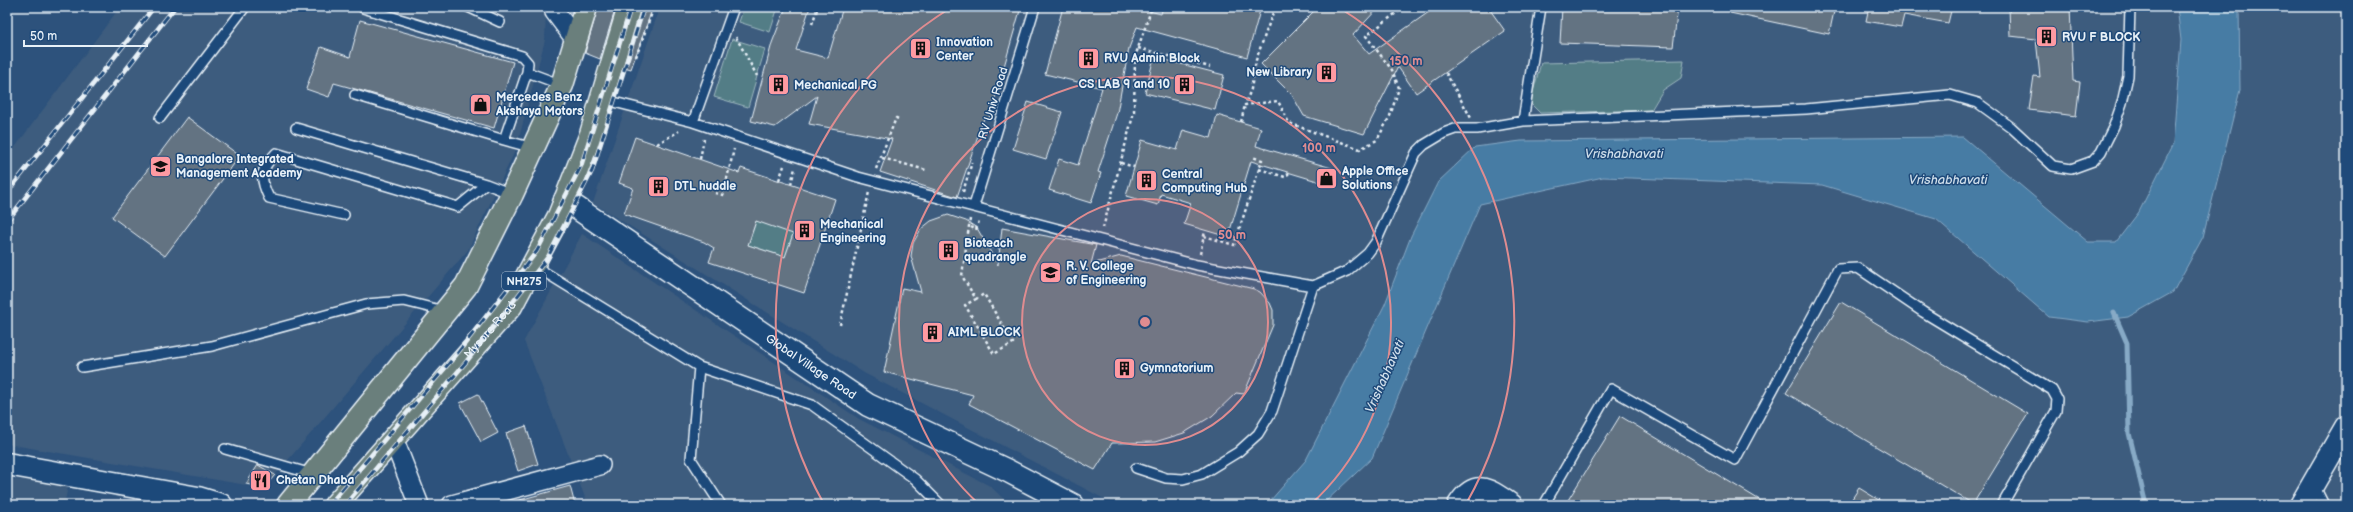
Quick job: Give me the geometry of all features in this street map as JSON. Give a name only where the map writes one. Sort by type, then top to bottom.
[{"type":"highway","points":[[288,505],[466,286],[512,194],[562,85],[586,7]]},
{"type":"highway","name":"Mysore Road","points":[[336,505],[393,438],[511,306],[565,200],[591,134],[629,7]]},
{"type":"street","points":[[557,7],[555,12],[576,40]]},
{"type":"street","name":"Global Village Road","points":[[565,200],[868,405],[1008,471],[1073,505]]},
{"type":"street","points":[[2301,505],[2346,427]]},
{"type":"street","points":[[393,438],[419,505]]},
{"type":"street","points":[[7,464],[198,498],[221,505]]},
{"type":"street","points":[[452,505],[600,465]]},
{"type":"street","points":[[1459,505],[1466,494],[1473,490],[1481,489],[1485,498],[1511,505]]},
{"type":"lane","points":[[160,118],[245,7]]},
{"type":"lane","points":[[468,7],[500,22]]},
{"type":"lane","points":[[693,122],[734,7]]},
{"type":"lane","name":"RV Univ Road","points":[[974,206],[1035,7]]},
{"type":"lane","points":[[1523,120],[1541,7]]},
{"type":"lane","points":[[602,99],[693,122],[872,180],[959,203],[1198,265],[1313,286],[1347,271],[1368,253],[1376,242],[1416,153],[1424,145],[1444,133],[1455,129],[1477,128],[1523,120],[1806,110],[1950,95],[1978,103],[2011,127],[2053,166],[2071,169],[2093,161],[2108,142],[2116,121],[2128,76],[2130,7]]},
{"type":"lane","points":[[363,8],[522,56],[528,63],[504,140]]},
{"type":"lane","points":[[526,72],[562,85]]},
{"type":"lane","points":[[355,95],[533,148]]},
{"type":"lane","points":[[296,128],[486,184],[512,194]]},
{"type":"lane","points":[[344,215],[268,198],[261,182],[264,166],[276,153],[458,207],[486,184]]},
{"type":"lane","points":[[533,265],[698,367],[812,404],[915,478],[941,505]]},
{"type":"lane","points":[[1544,505],[1611,389],[1735,460],[1838,269],[1858,268],[1923,312],[2052,390],[2057,399],[2056,411],[2002,505]]},
{"type":"lane","points":[[1136,468],[1166,478],[1183,479],[1202,474],[1238,452],[1258,434],[1272,410],[1313,286]]},
{"type":"lane","points":[[82,366],[212,346],[366,304],[404,301],[445,311]]},
{"type":"lane","points":[[698,367],[691,459],[721,505]]},
{"type":"lane","points":[[225,449],[313,474]]},
{"type":"lane","points":[[2313,482],[2324,505]]},
{"type":"path","points":[[812,24],[818,7]]},
{"type":"path","points":[[1100,239],[1134,112],[1135,57],[1152,7]]},
{"type":"path","points":[[1241,122],[1251,89],[1256,60],[1275,7]]},
{"type":"path","points":[[1245,105],[1278,100],[1289,123],[1360,149],[1377,140],[1390,116],[1399,88],[1392,70],[1366,36],[1404,7]]},
{"type":"path","points":[[728,22],[757,76]]},
{"type":"path","points":[[1138,48],[1210,68]]},
{"type":"path","points":[[1180,59],[1180,64]]},
{"type":"path","points":[[1446,73],[1477,128]]},
{"type":"path","points":[[840,325],[872,180],[896,118],[899,119]]},
{"type":"path","points":[[657,144],[693,122]]},
{"type":"path","points":[[700,159],[706,126]]},
{"type":"path","points":[[715,193],[723,195],[737,136]]},
{"type":"path","points":[[959,203],[975,154]]},
{"type":"path","points":[[1204,236],[1234,245],[1262,160],[1252,157]]},
{"type":"path","points":[[882,158],[926,170]]},
{"type":"path","points":[[1121,163],[1134,167]]},
{"type":"path","points":[[779,180],[784,165]]},
{"type":"path","points":[[791,184],[796,169]]},
{"type":"path","points":[[1259,169],[1285,177],[1289,173]]},
{"type":"path","points":[[976,299],[962,276],[970,227],[976,230],[978,221]]},
{"type":"path","points":[[1198,265],[1205,231]]},
{"type":"path","points":[[968,243],[1000,248]]},
{"type":"path","points":[[984,294],[1012,343],[994,354],[965,305],[976,299],[984,294]]},
{"type":"shaded area","points":[[120,7],[546,7],[545,40],[516,149],[468,250],[264,488],[7,444],[7,158]]},
{"type":"shaded area","name":"R. V. College of Engineering","points":[[660,7],[2177,7],[2181,40],[2173,144],[2139,212],[2116,242],[2088,242],[1963,137],[1475,147],[1438,182],[1411,236],[1385,304],[1306,460],[1270,501],[1263,505],[1116,505],[864,373],[593,203]]},
{"type":"shaded area","points":[[2239,7],[2346,7],[2346,505],[1323,505],[1372,458],[1480,204],[1603,177],[1822,185],[1936,219],[2049,317],[2088,322],[2240,90]]},
{"type":"shaded area","points":[[582,234],[859,419],[990,486],[1010,505],[588,505],[524,341]]},
{"type":"shaded area","points":[[7,479],[69,482],[64,505],[7,505]]},
{"type":"green space","points":[[744,7],[778,7],[770,32],[739,22]]},
{"type":"green space","points":[[732,39],[765,49],[748,107],[714,97]]},
{"type":"green space","points":[[1684,60],[1681,78],[1663,90],[1651,110],[1540,113],[1530,103],[1541,63]]},
{"type":"green space","points":[[761,207],[793,234],[785,257],[748,245]]},
{"type":"water","name":"Vrishabhavati","points":[[2177,7],[2239,7],[2240,90],[2203,237],[2173,292],[2128,317],[2088,322],[2049,317],[1936,219],[1822,185],[1603,177],[1480,204],[1372,458],[1322,505],[1263,505],[1270,501],[1306,460],[1385,304],[1411,236],[1438,182],[1475,147],[1521,141],[1963,137],[2088,242],[2116,242],[2139,212],[2173,144],[2181,40]]},
{"type":"building","points":[[598,7],[616,7],[600,59],[585,53]]},
{"type":"building","points":[[641,7],[653,7],[631,69],[624,67]]},
{"type":"building","name":"Innovation Center","points":[[786,7],[810,7],[796,50],[828,58],[843,7],[1021,7],[989,119],[984,118],[957,197],[880,172],[892,139],[809,124],[817,96],[775,127],[751,121],[772,43]]},
{"type":"building","points":[[1063,7],[1134,7],[1161,14],[1163,7],[1261,7],[1247,57],[1137,27],[1129,48],[1117,113],[1098,172],[1101,173],[1091,203],[1049,190],[1059,159],[1078,165],[1102,88],[1045,74]]},
{"type":"building","name":"New Library","points":[[1318,7],[1379,7],[1353,35],[1369,54],[1436,7],[1488,7],[1505,31],[1416,93],[1398,67],[1364,134],[1304,116],[1292,95],[1261,64]]},
{"type":"building","points":[[1562,7],[1678,7],[1673,47],[1560,43]]},
{"type":"building","points":[[1731,7],[1835,7],[1829,34],[1730,13]]},
{"type":"building","points":[[1869,7],[1952,7],[1948,23],[1904,15],[1901,27],[1866,21]]},
{"type":"building","points":[[2009,7],[2070,7],[2073,81],[2080,82],[2076,116],[2029,110],[2034,76],[2040,77],[2036,39],[2010,36]]},
{"type":"building","points":[[360,20],[513,62],[494,128],[334,83],[329,97],[306,89],[321,47],[350,57]]},
{"type":"building","name":"CS LAB 9 and 10","points":[[1154,57],[1224,75],[1215,110],[1145,93]]},
{"type":"building","points":[[1028,102],[1062,112],[1046,159],[1013,149]]},
{"type":"building","points":[[1217,115],[1261,128],[1256,146],[1332,168],[1327,184],[1251,161],[1228,237],[1184,224],[1191,203],[1161,194],[1158,205],[1126,196],[1142,140],[1177,150],[1183,130],[1211,138]]},
{"type":"building","points":[[187,117],[240,156],[165,256],[112,217]]},
{"type":"building","points":[[635,137],[739,173],[741,168],[835,199],[804,293],[709,262],[714,248],[704,242],[624,214],[633,188],[619,183]],"holes":[[[756,221],[793,234],[785,257],[748,245]]]},
{"type":"building","points":[[948,215],[966,221],[977,228],[998,265],[1002,228],[1096,245],[1091,264],[1121,256],[1254,289],[1260,292],[1270,303],[1273,310],[1273,325],[1244,394],[1236,393],[1212,416],[1184,433],[1155,442],[1112,443],[1095,470],[969,404],[973,395],[884,372],[902,288],[921,292],[911,256],[913,243],[921,229],[931,221]]},
{"type":"building","points":[[1841,302],[2028,414],[1973,504],[1786,393]]},
{"type":"building","points":[[478,394],[498,433],[481,442],[460,403]]},
{"type":"building","points":[[1620,416],[1768,505],[1565,505]]},
{"type":"building","points":[[526,426],[538,464],[518,471],[506,433]]},
{"type":"building","name":"Chetan Dhaba","points":[[258,465],[275,475],[264,488],[246,484]]},
{"type":"building","points":[[570,486],[575,505],[516,505],[516,501]]},
{"type":"building","points":[[1859,488],[1887,505],[1848,505]]},
{"type":"waterway","points":[[2114,313],[2127,343],[2129,433],[2146,505]]},
{"type":"railway","points":[[7,193],[154,7]]},
{"type":"railway","points":[[7,221],[175,7]]},
{"type":"railway","points":[[329,505],[456,355],[537,251],[581,166],[631,7]]},
{"type":"railway","points":[[345,505],[466,362],[548,257],[592,171],[644,7]]},
{"type":"place","name":"RVU F BLOCK","points":[[2047,37]]},
{"type":"place","name":"Innovation Center","points":[[920,49]]},
{"type":"place","name":"RVU Admin Block","points":[[1088,58]]},
{"type":"place","name":"New Library","points":[[1327,72]]},
{"type":"place","name":"CS LAB 9 and 10","points":[[1185,84]]},
{"type":"place","name":"Mechanical PG","points":[[779,85]]},
{"type":"place","name":"Mercedes Benz Akshaya Motors","points":[[480,104]]},
{"type":"place","name":"Bangalore Integrated Management Academy","points":[[160,166]]},
{"type":"place","name":"Apple Office Solutions","points":[[1326,178]]},
{"type":"place","name":"Central Computing Hub","points":[[1147,181]]},
{"type":"place","name":"DTL huddle","points":[[658,186]]},
{"type":"place","name":"Mechanical Engineering","points":[[805,231]]},
{"type":"place","name":"Bioteach quadrangle","points":[[949,250]]},
{"type":"place","name":"R. V. College of Engineering","points":[[1051,273]]},
{"type":"place","name":"AIML BLOCK","points":[[932,332]]},
{"type":"place","name":"Gymnatorium","points":[[1124,368]]},
{"type":"place","name":"Chetan Dhaba","points":[[260,480]]}]
